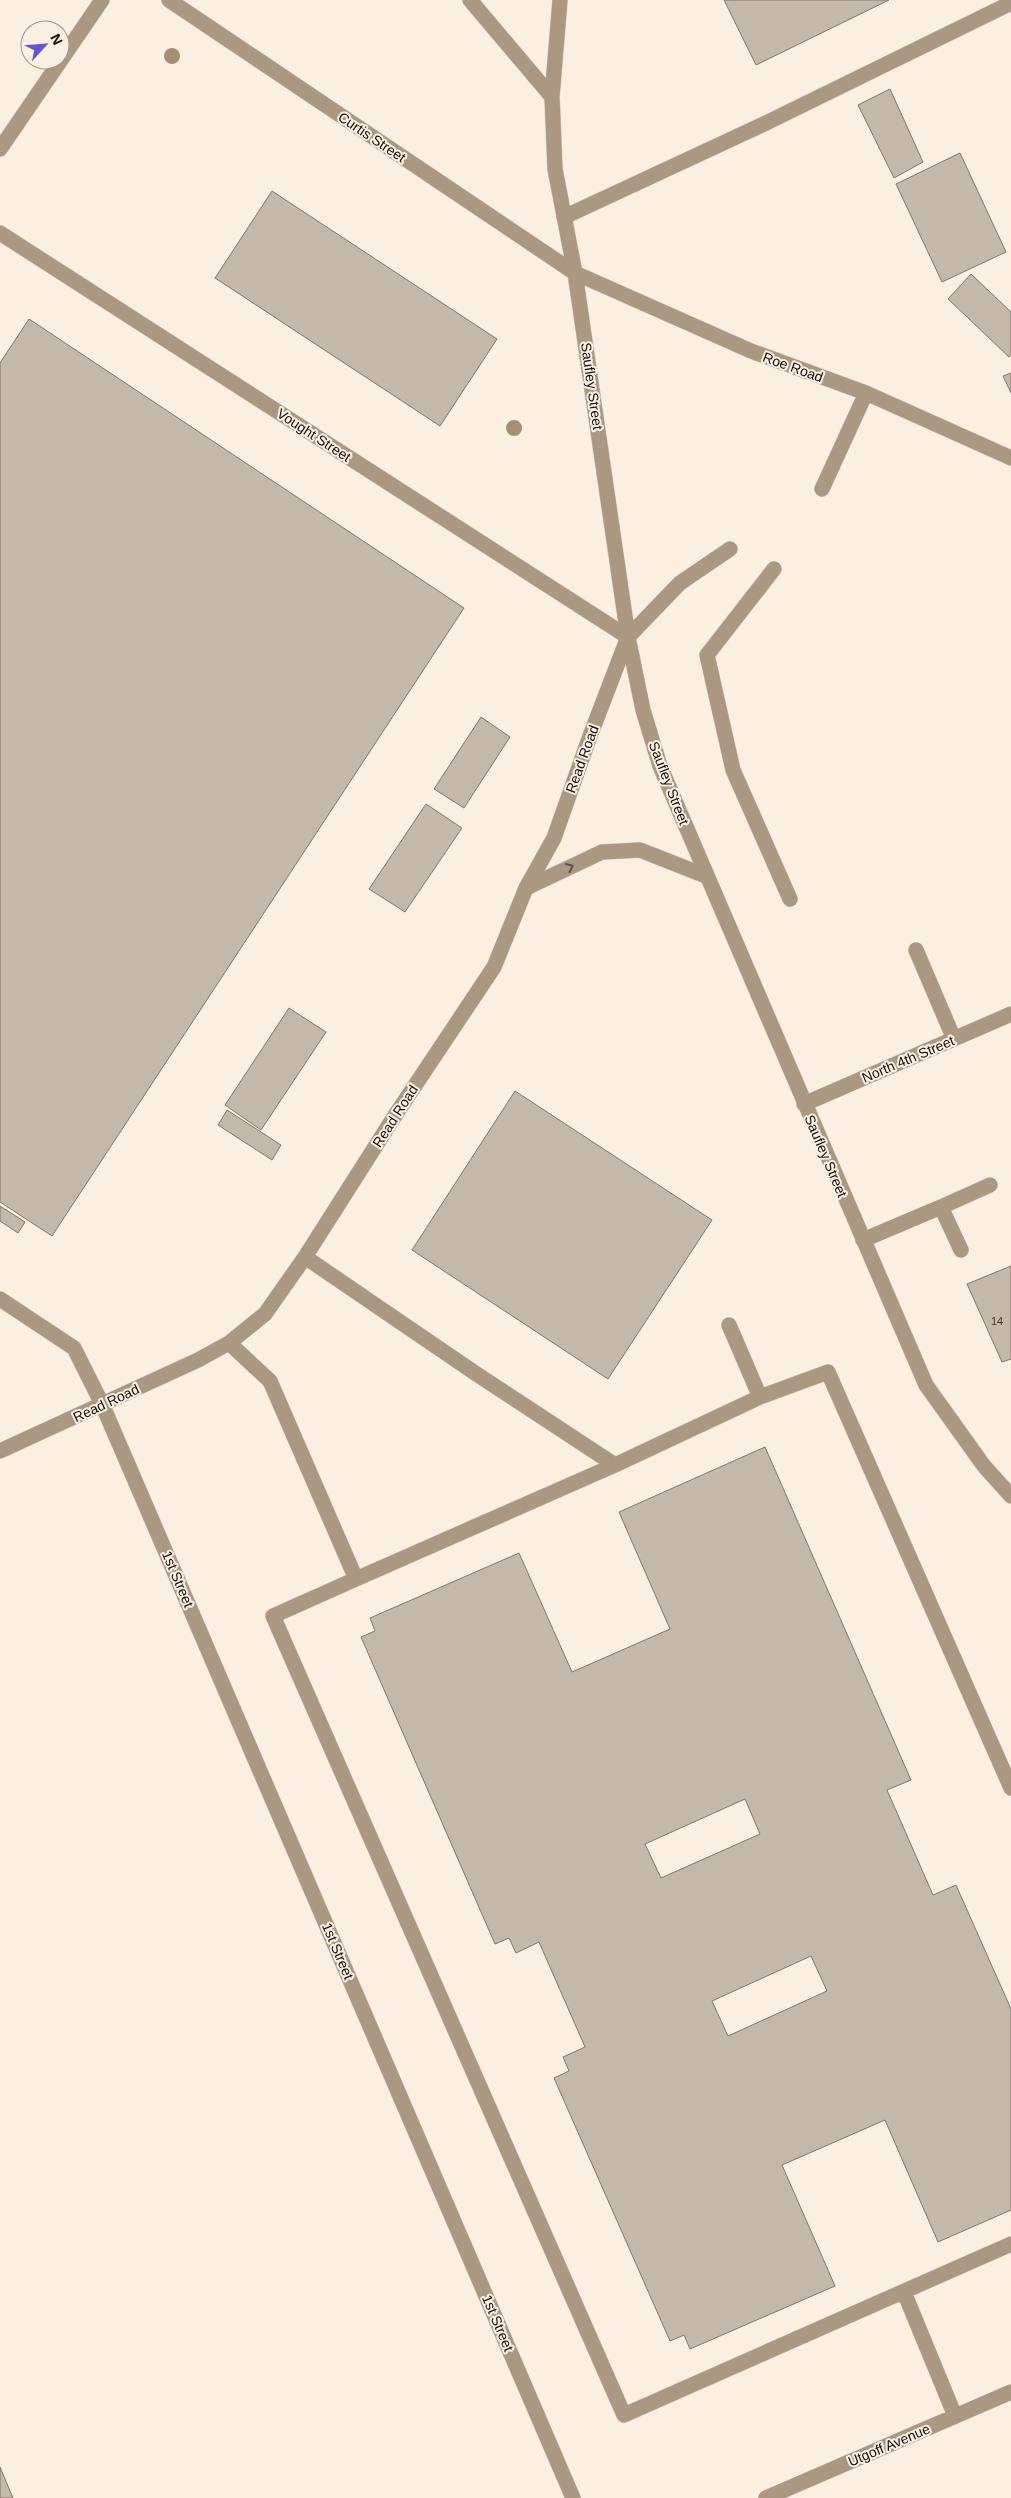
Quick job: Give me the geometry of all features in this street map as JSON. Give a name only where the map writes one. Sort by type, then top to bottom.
[{"type":"street","points":[[0,149],[102,0]]},
{"type":"street","name":"Curtis Street","points":[[169,0],[575,273]]},
{"type":"street","points":[[470,0],[552,97]]},
{"type":"street","name":"Saufley Street","points":[[560,0],[552,97],[555,169],[575,273],[628,636],[643,710],[660,766],[706,876],[926,1385],[984,1466],[1011,1496]]},
{"type":"street","points":[[564,217],[766,123],[1011,3]]},
{"type":"street","name":"Vought Street","points":[[0,233],[628,636]]},
{"type":"street","name":"Roe Road","points":[[575,273],[751,352],[866,393],[1011,458]]},
{"type":"street","points":[[822,489],[866,393]]},
{"type":"street","points":[[628,636],[680,583],[730,548]]},
{"type":"street","points":[[774,568],[707,655],[733,770],[790,899]]},
{"type":"street","name":"Read Road","points":[[0,1450],[198,1360],[229,1342],[265,1314],[305,1257],[396,1114],[494,966],[526,888],[554,838],[628,636]]},
{"type":"street","points":[[526,888],[602,852],[640,850],[706,876]]},
{"type":"street","points":[[916,950],[954,1039]]},
{"type":"street","name":"North 4th Street","points":[[804,1104],[1011,1014]]},
{"type":"street","points":[[863,1240],[990,1185]]},
{"type":"street","points":[[941,1207],[961,1250]]},
{"type":"street","points":[[305,1257],[475,1373],[615,1465]]},
{"type":"street","name":"1st Street","points":[[0,1300],[74,1348],[102,1404],[573,2498]]},
{"type":"street","points":[[729,1325],[760,1397]]},
{"type":"street","points":[[229,1342],[270,1381],[356,1579]]},
{"type":"street","points":[[1011,1788],[828,1372],[760,1397],[615,1465],[273,1616],[624,2415],[1011,2244]]},
{"type":"street","points":[[904,2292],[955,2416]]},
{"type":"street","name":"Utgoff Avenue","points":[[766,2498],[1011,2392]]},
{"type":"building","points":[[724,0],[889,0],[756,65]]},
{"type":"building","points":[[890,89],[923,162],[894,178],[858,105]]},
{"type":"building","points":[[960,153],[1006,252],[942,282],[896,184]]},
{"type":"building","points":[[272,191],[497,339],[440,426],[215,278]]},
{"type":"building","points":[[971,274],[1011,312],[1011,354],[1009,357],[948,299]]},
{"type":"building","points":[[29,319],[464,608],[52,1236],[0,1202],[0,363]]},
{"type":"building","points":[[1011,373],[1011,393],[1003,376]]},
{"type":"building","points":[[481,717],[510,737],[464,808],[434,789]]},
{"type":"building","points":[[426,804],[462,828],[405,912],[369,889]]},
{"type":"building","points":[[289,1008],[326,1032],[261,1130],[225,1105]]},
{"type":"building","points":[[515,1091],[712,1220],[608,1379],[412,1250]]},
{"type":"building","points":[[227,1110],[281,1145],[272,1160],[218,1125]]},
{"type":"building","points":[[0,1206],[25,1222],[18,1233],[0,1221]]},
{"type":"building","points":[[1011,1266],[1011,1359],[1002,1362],[967,1284]]},
{"type":"building","points":[[765,1447],[911,1780],[887,1790],[933,1895],[956,1885],[1011,2009],[1011,2210],[938,2242],[885,2120],[782,2165],[835,2286],[690,2349],[684,2335],[670,2341],[554,2078],[569,2071],[563,2057],[585,2047],[539,1942],[516,1953],[509,1938],[495,1944],[361,1637],[375,1631],[370,1618],[519,1553],[572,1672],[670,1629],[619,1512]],"holes":[[[745,1799],[760,1834],[661,1878],[645,1844]],[[811,1956],[827,1991],[728,2036],[712,2001]]]},
{"type":"building","points":[[0,2467],[13,2498],[0,2498]]}]
